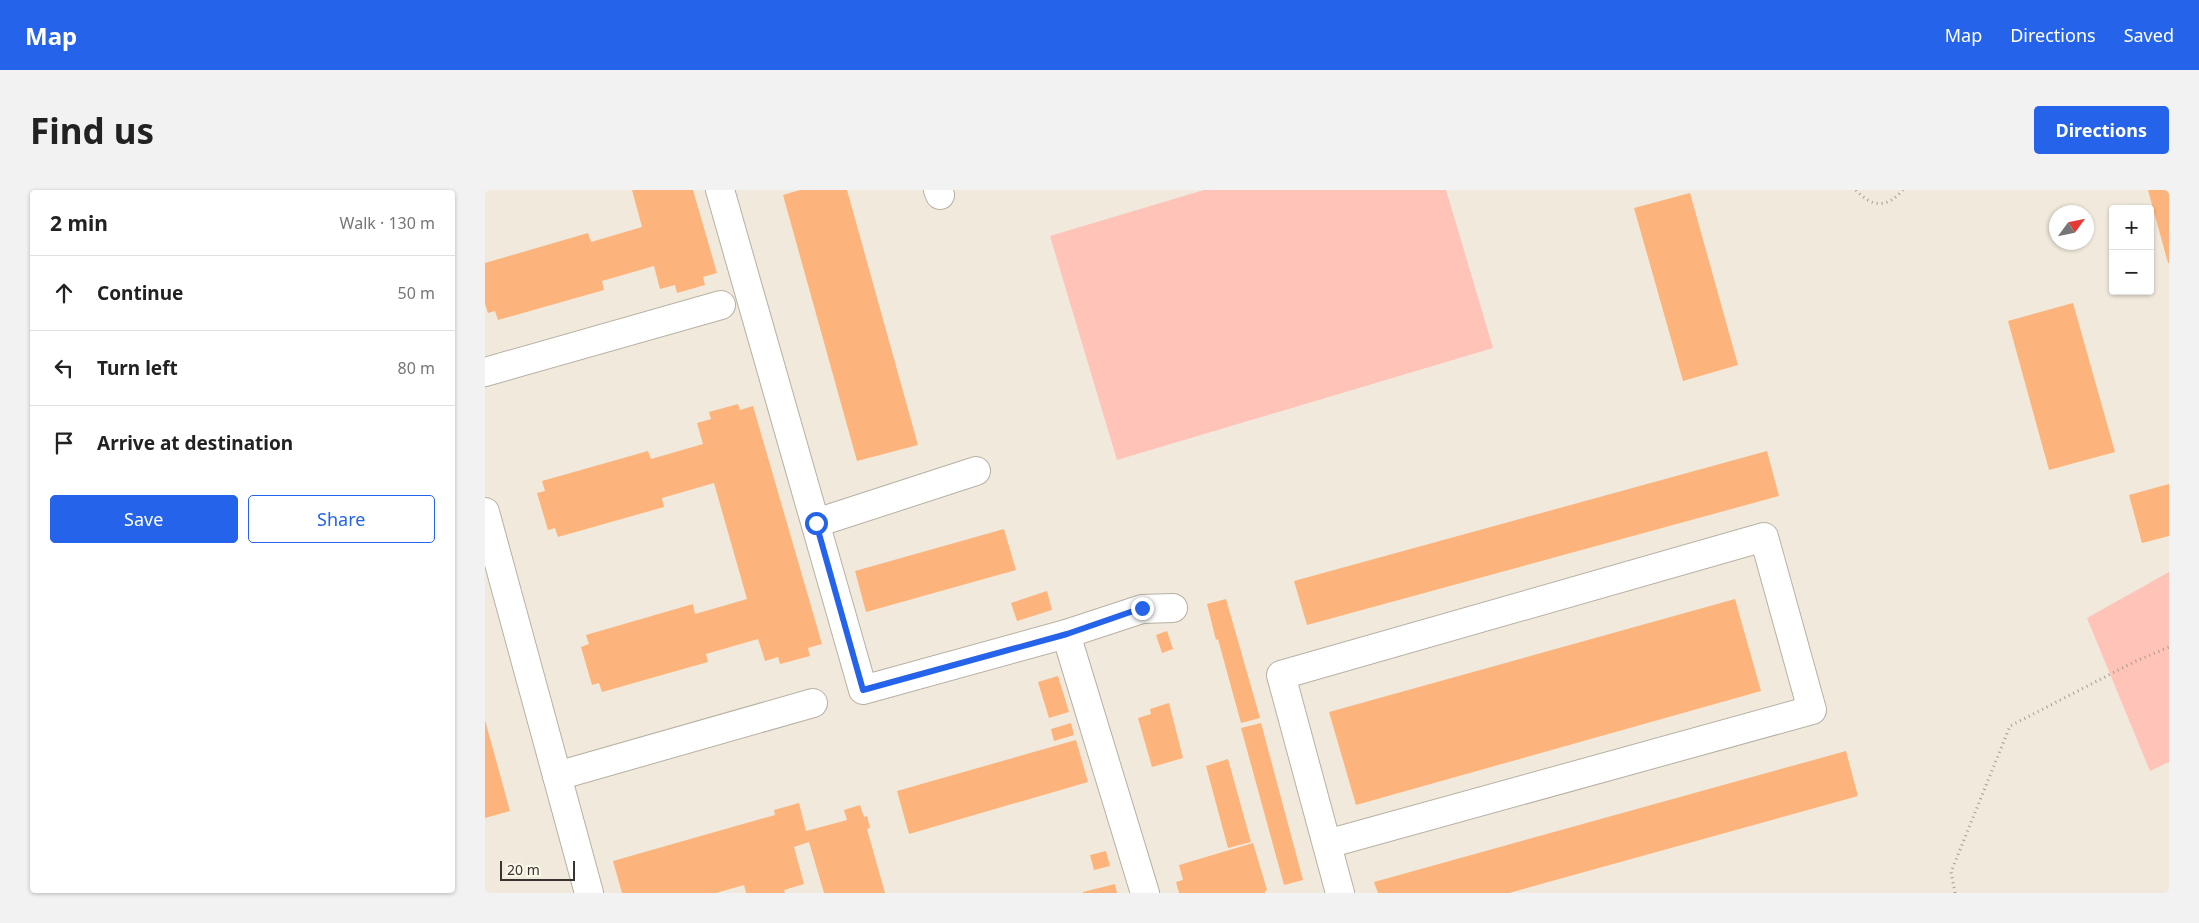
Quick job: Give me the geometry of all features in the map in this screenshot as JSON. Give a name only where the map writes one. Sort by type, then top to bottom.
[{"type":"lane","points":[[720,190],[863,690],[1067,634],[1142,608],[1173,608]]},
{"type":"lane","points":[[485,372],[721,305]]},
{"type":"lane","points":[[816,523],[976,471]]},
{"type":"lane","points":[[485,512],[589,893]]},
{"type":"lane","points":[[1327,844],[1813,710],[1764,537],[1281,674],[1327,844],[1341,893]]},
{"type":"lane","points":[[1067,634],[1145,893]]},
{"type":"lane","points":[[557,776],[813,703]]},
{"type":"path","points":[[1856,190],[1865,200],[1879,204],[1893,201],[1903,190]]},
{"type":"path","points":[[1955,893],[1951,872],[2010,726],[2134,662],[2169,648]]},
{"type":"shaded area","points":[[1204,190],[1446,190],[1493,348],[1117,460],[1050,236]]},
{"type":"shaded area","points":[[2169,572],[2169,762],[2150,771],[2087,618]]},
{"type":"building","points":[[632,190],[693,190],[717,273],[703,277],[705,285],[677,293],[675,285],[660,289],[654,266],[602,281],[604,290],[498,320],[495,311],[488,313],[485,304],[485,263],[588,233],[591,242],[642,227]]},
{"type":"building","points":[[800,190],[847,190],[918,445],[857,461],[783,195]]},
{"type":"building","points":[[2148,190],[2169,190],[2169,263],[2154,212],[2154,205],[2152,205]]},
{"type":"building","points":[[1690,193],[1738,365],[1683,381],[1634,208]]},
{"type":"building","points":[[2073,303],[2115,452],[2049,470],[2008,321]]},
{"type":"building","points":[[738,404],[740,410],[753,406],[822,644],[808,648],[810,656],[780,664],[778,657],[765,661],[758,639],[706,654],[708,662],[602,692],[599,683],[592,685],[581,647],[589,644],[586,635],[693,604],[695,614],[747,599],[714,483],[662,498],[664,507],[558,537],[555,528],[548,530],[537,493],[545,491],[542,481],[648,451],[651,459],[703,444],[697,423],[711,419],[709,412]]},
{"type":"building","points":[[1767,451],[1779,496],[1307,625],[1294,581]]},
{"type":"building","points":[[2169,484],[2169,536],[2142,543],[2129,495]]},
{"type":"building","points":[[1004,529],[1016,570],[866,612],[855,571]]},
{"type":"building","points":[[1047,591],[1052,610],[1017,621],[1011,603]]},
{"type":"building","points":[[1226,599],[1260,718],[1241,723],[1207,604]]},
{"type":"building","points":[[1735,599],[1761,691],[1356,805],[1329,712]]},
{"type":"building","points":[[1167,631],[1173,649],[1162,653],[1156,635]]},
{"type":"building","points":[[1058,676],[1069,712],[1049,718],[1038,682]]},
{"type":"building","points":[[1169,703],[1183,758],[1152,767],[1138,718],[1151,714],[1150,709]]},
{"type":"building","points":[[485,720],[510,811],[485,818]]},
{"type":"building","points":[[1071,723],[1074,735],[1054,741],[1051,729]]},
{"type":"building","points":[[1261,723],[1303,880],[1284,885],[1241,728]]},
{"type":"building","points":[[1076,740],[1088,782],[909,834],[897,791]]},
{"type":"building","points":[[1846,751],[1858,796],[1509,893],[1378,893],[1374,882]]},
{"type":"building","points":[[1228,759],[1251,842],[1228,848],[1206,766]]},
{"type":"building","points":[[799,803],[806,831],[847,820],[844,810],[860,805],[864,817],[867,816],[870,828],[867,829],[885,893],[824,893],[809,842],[794,847],[804,884],[784,890],[785,893],[746,893],[744,885],[716,893],[622,893],[613,861],[775,815],[774,810]]},
{"type":"building","points":[[1253,843],[1267,890],[1265,893],[1179,893],[1176,882],[1183,880],[1179,865]]},
{"type":"building","points":[[1106,851],[1110,866],[1094,870],[1090,855]]},
{"type":"building","points":[[1115,884],[1117,893],[1083,893],[1083,892]]},
{"type":"route","points":[[816,523],[863,690],[1067,634],[1142,608]]}]
